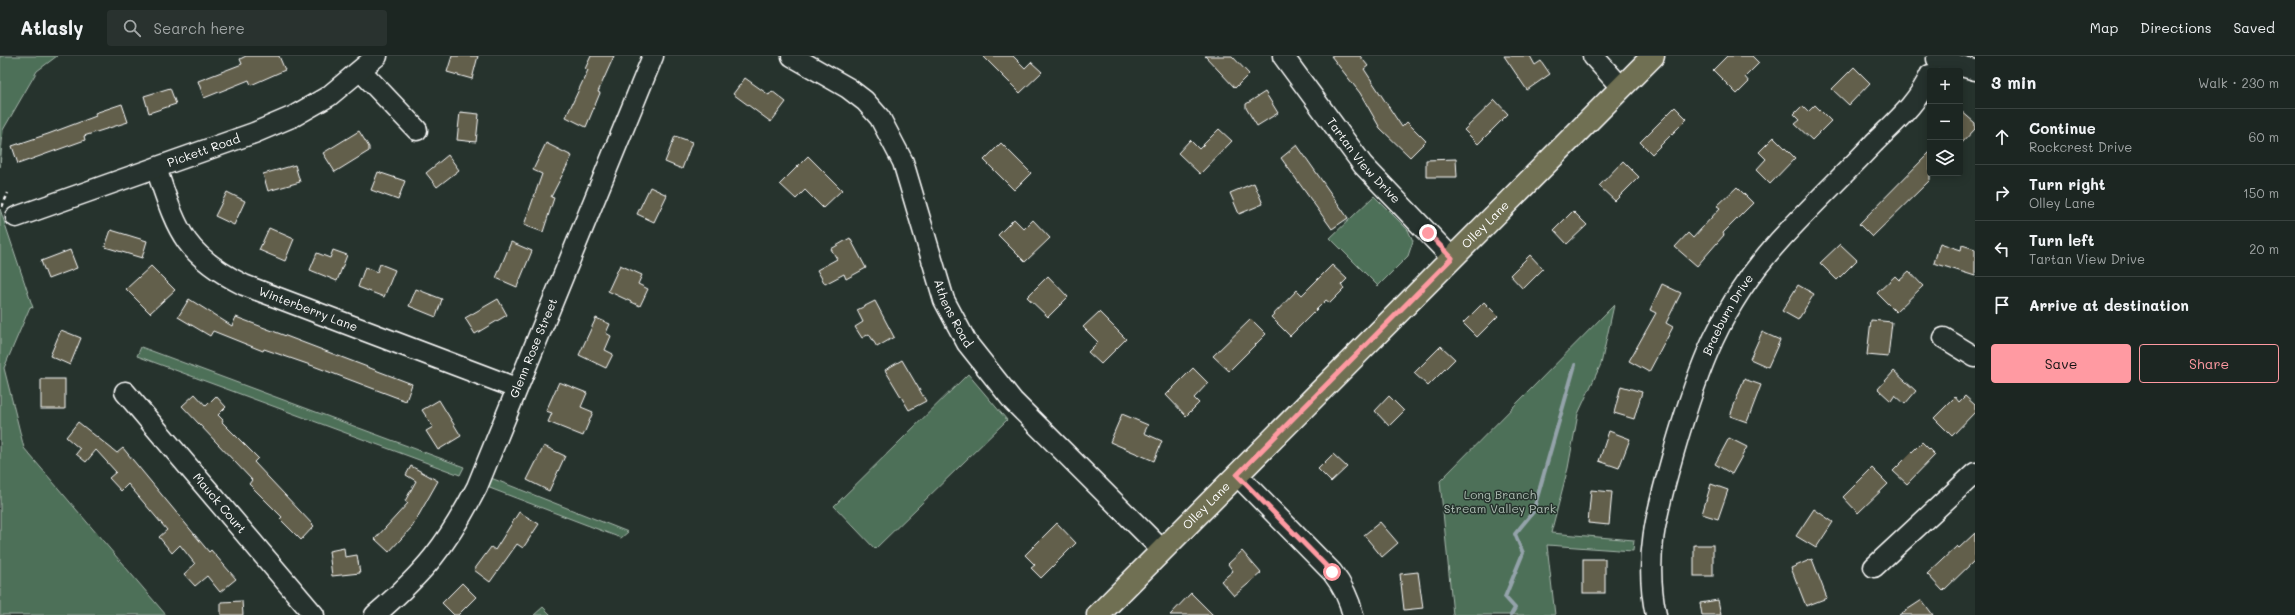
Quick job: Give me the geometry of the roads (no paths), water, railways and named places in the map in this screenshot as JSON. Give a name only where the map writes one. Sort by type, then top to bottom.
[{"type":"main road","name":"Olley Lane","points":[[1098,615],[1653,56]]},
{"type":"street","name":"Pickett Road","points":[[8,213],[156,168],[254,133],[294,116],[329,96],[361,71],[377,56]]},
{"type":"street","name":"Glenn Rose Street","points":[[375,615],[410,586],[446,542],[477,487],[516,388],[653,56]]},
{"type":"street","name":"Athens Road","points":[[792,56],[848,88],[866,101],[880,118],[903,162],[944,300],[967,343],[1013,401],[1162,550]]},
{"type":"street","name":"Tartan View Drive","points":[[1283,56],[1363,166],[1452,258]]},
{"type":"street","points":[[1594,56],[1621,87]]},
{"type":"street","points":[[1934,65],[1975,70]]},
{"type":"street","name":"Braeburn Drive","points":[[1656,615],[1652,598],[1650,560],[1657,512],[1692,388],[1718,326],[1750,275],[1779,241],[1910,107],[1934,65]]},
{"type":"street","points":[[361,71],[417,130]]},
{"type":"street","name":"Winterberry Lane","points":[[156,168],[181,234],[200,256],[225,276],[244,285],[516,388]]},
{"type":"street","points":[[1944,338],[1975,357]]},
{"type":"street","name":"Mauck Court","points":[[125,392],[314,615]]},
{"type":"street","points":[[1874,567],[1975,473]]},
{"type":"street","points":[[1237,475],[1332,572],[1341,583],[1350,600],[1353,615]]},
{"type":"waterway","points":[[1511,615],[1515,608],[1505,597],[1523,553],[1515,534],[1533,512],[1575,365]]},
{"type":"park label","name":"Long Branch Stream Valley Park","points":[[1500,502]]}]
